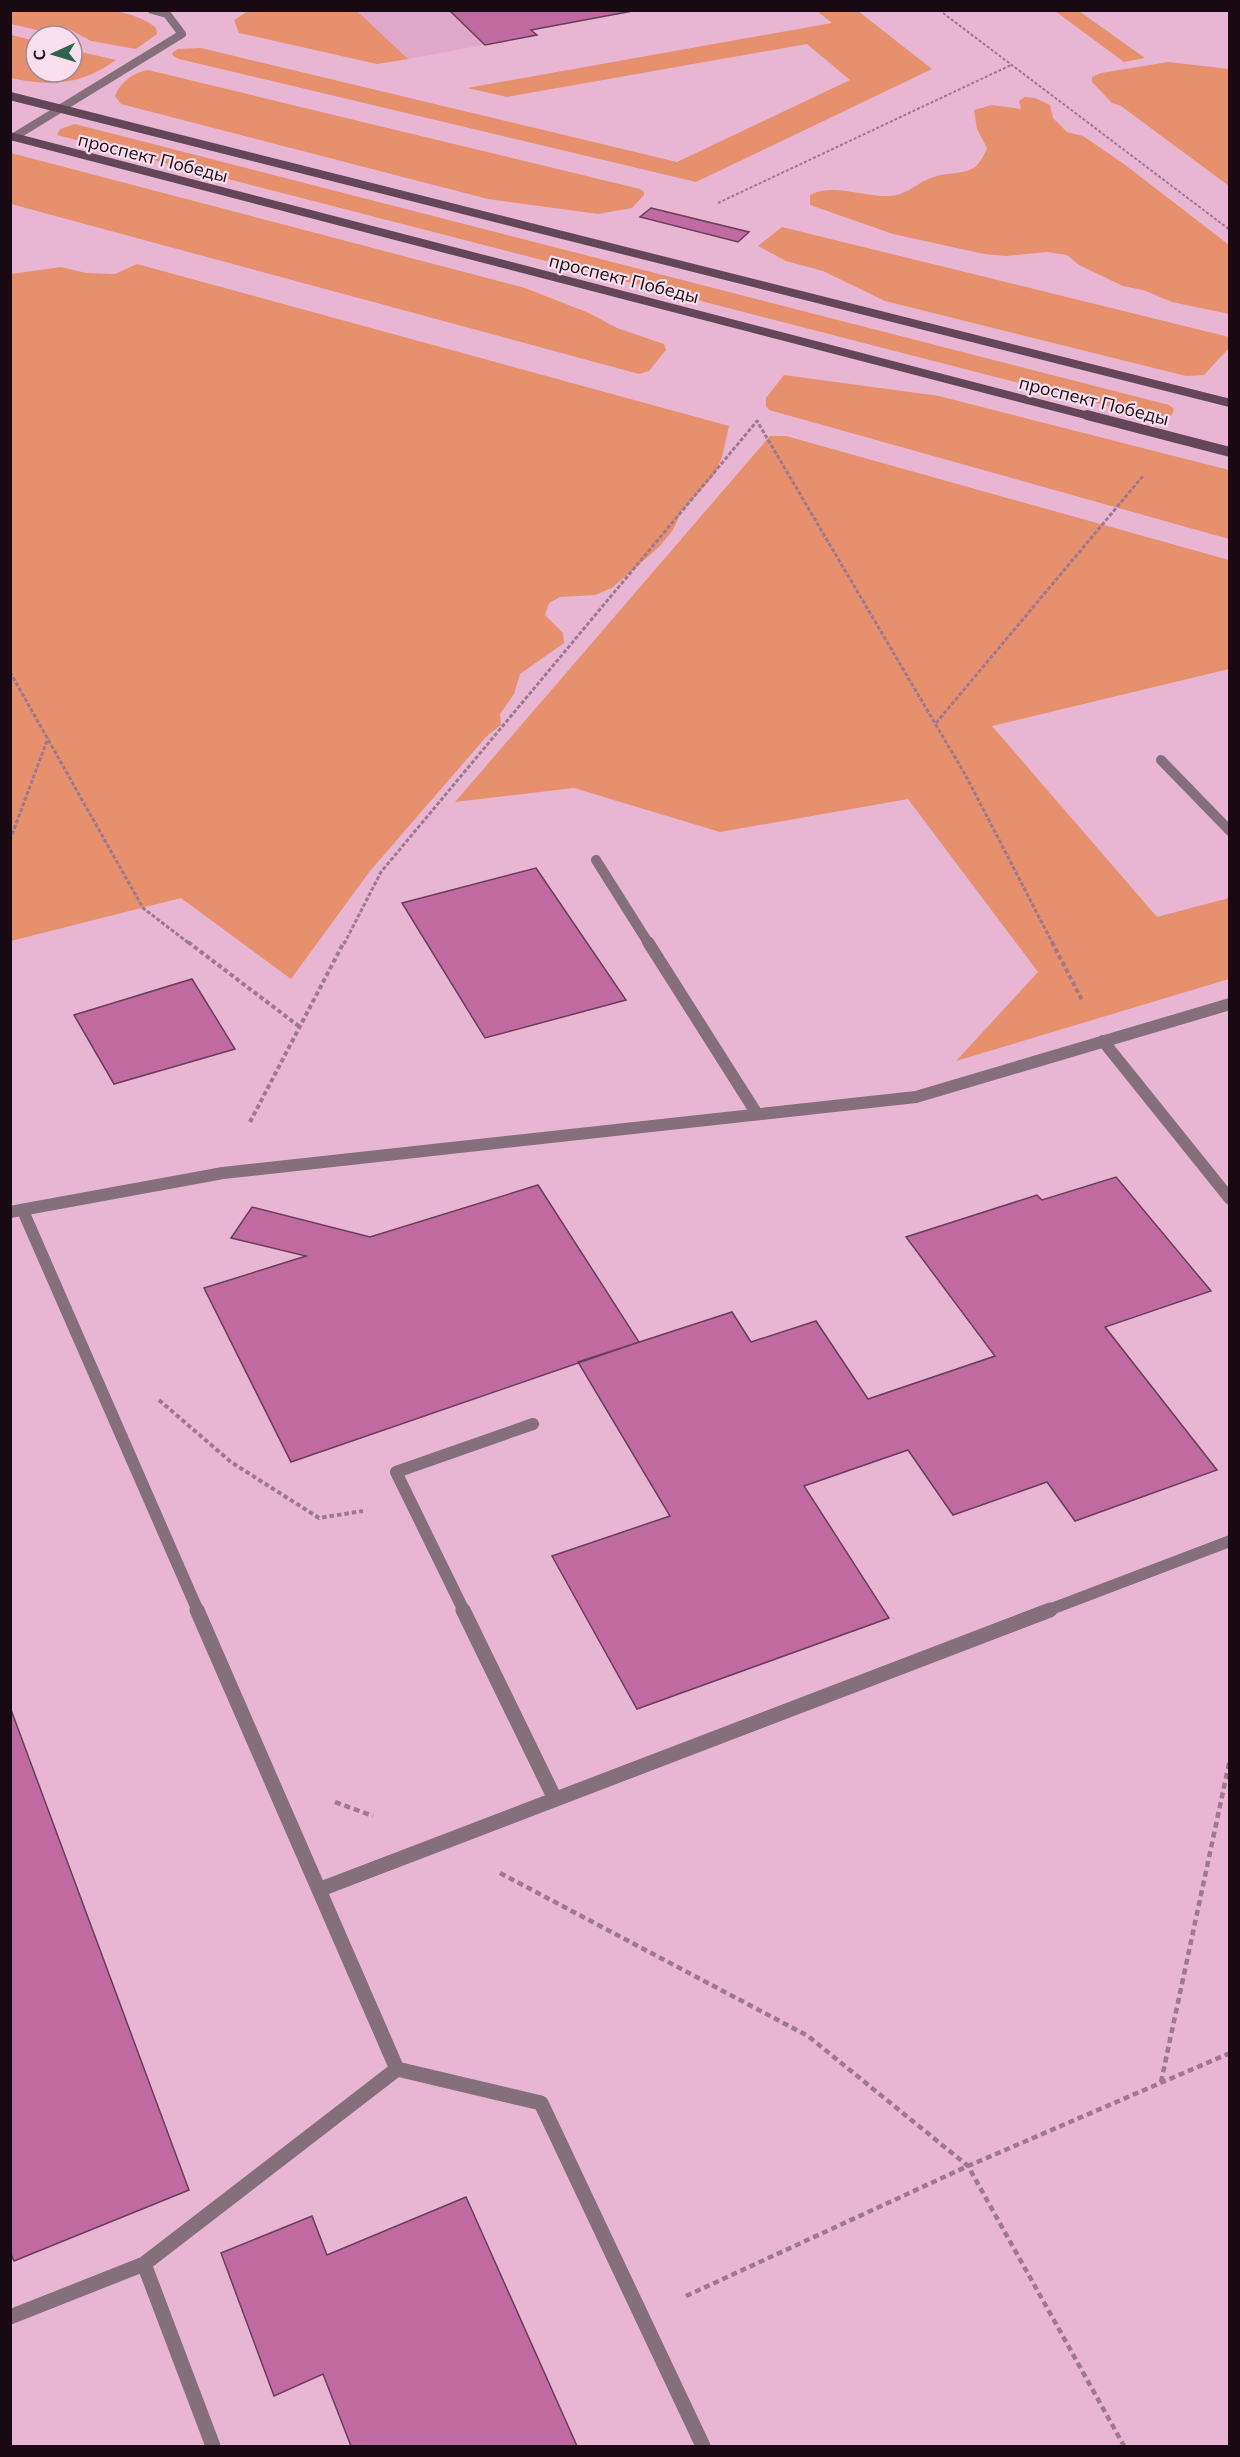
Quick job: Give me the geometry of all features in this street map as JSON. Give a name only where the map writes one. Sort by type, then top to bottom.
[{"type":"main road","name":"проспект Победы","points":[[10,96],[1230,403]]},
{"type":"main road","name":"проспект Победы","points":[[12,137],[1230,452]]},
{"type":"lane","points":[[12,137],[63,109],[182,34],[166,14],[152,10]]},
{"type":"lane","points":[[1161,760],[1230,831]]},
{"type":"lane","points":[[596,860],[757,1114]]},
{"type":"lane","points":[[397,2069],[273,1780],[17,1211],[223,1173],[916,1097],[1230,1004]]},
{"type":"lane","points":[[1103,1041],[1230,1199]]},
{"type":"lane","points":[[533,1424],[396,1472],[555,1799]]},
{"type":"lane","points":[[321,1889],[1230,1540]]},
{"type":"lane","points":[[10,2317],[144,2264],[397,2069]]},
{"type":"lane","points":[[397,2069],[541,2103],[703,2446]]},
{"type":"lane","points":[[144,2264],[213,2446]]},
{"type":"path","points":[[939,10],[1230,230]]},
{"type":"path","points":[[718,203],[1011,65]]},
{"type":"path","points":[[223,1173],[381,872],[757,420],[966,776],[1103,1041]]},
{"type":"path","points":[[936,723],[1144,474]]},
{"type":"path","points":[[10,672],[143,908],[300,1027]]},
{"type":"path","points":[[10,840],[48,737]]},
{"type":"path","points":[[149,1392],[231,1462],[319,1518],[411,1504]]},
{"type":"path","points":[[1161,2083],[1230,1758]]},
{"type":"path","points":[[273,1780],[443,1842],[808,2036],[968,2166],[1124,2446]]},
{"type":"path","points":[[642,2317],[968,2166],[1230,2053]]},
{"type":"shaded area","points":[[87,8],[126,13],[156,28],[157,34],[136,49],[91,41],[84,37],[84,24],[24,24],[24,27],[11,24],[11,10]]},
{"type":"shaded area","points":[[248,11],[357,11],[408,59],[377,64],[239,33],[234,20]]},
{"type":"shaded area","points":[[357,11],[638,11],[532,30],[537,35],[408,59]]},
{"type":"shaded area","points":[[817,11],[858,11],[932,69],[696,182],[179,59],[172,53],[178,49],[201,48],[677,162],[850,80],[807,44],[507,97],[467,88],[832,23]]},
{"type":"shaded area","points":[[1055,11],[1079,11],[1145,58],[1124,62]]},
{"type":"shaded area","points":[[11,35],[24,38],[24,81],[11,78]]},
{"type":"shaded area","points":[[84,53],[116,60],[103,68],[84,77]]},
{"type":"shaded area","points":[[1168,62],[1229,69],[1229,186],[1121,106],[1112,103],[1092,82],[1092,77],[1101,73]]},
{"type":"shaded area","points":[[148,70],[640,189],[644,195],[632,208],[598,214],[488,199],[121,104],[115,96],[120,86],[133,75]]},
{"type":"shaded area","points":[[1025,97],[1035,98],[1050,105],[1053,118],[1067,132],[1083,136],[1124,164],[1229,245],[1229,314],[1172,302],[1143,290],[1123,286],[1079,265],[1067,255],[1047,252],[1006,256],[984,254],[893,234],[810,205],[810,195],[819,192],[839,190],[878,196],[895,195],[934,177],[971,170],[979,163],[987,148],[977,129],[974,110],[992,105],[1021,109],[1019,101]]},
{"type":"shaded area","points":[[75,124],[1169,405],[1174,409],[1172,415],[1159,419],[57,135],[60,129]]},
{"type":"shaded area","points":[[11,153],[525,288],[589,313],[617,328],[664,344],[666,350],[649,371],[639,374],[11,204]]},
{"type":"shaded area","points":[[782,227],[1229,337],[1229,348],[1204,375],[1186,376],[885,301],[823,271],[786,261],[758,246]]},
{"type":"shaded area","points":[[137,264],[729,426],[722,457],[715,474],[681,512],[673,530],[659,547],[612,588],[595,595],[560,597],[549,603],[545,615],[563,633],[564,643],[520,674],[514,694],[500,714],[501,725],[487,736],[370,871],[291,979],[181,898],[11,941],[11,274],[61,267],[86,273],[115,274]]},
{"type":"shaded area","points":[[784,375],[939,396],[1229,470],[1229,539],[769,410],[766,406],[766,398]]},
{"type":"shaded area","points":[[770,436],[786,436],[1229,560],[1229,669],[992,726],[1157,917],[1229,898],[1229,979],[956,1061],[1038,972],[908,799],[720,832],[574,788],[455,802]]},
{"type":"building","points":[[449,10],[638,10],[531,30],[537,35],[485,45]]},
{"type":"building","points":[[651,208],[749,232],[738,242],[640,217]]},
{"type":"building","points":[[536,868],[626,1000],[485,1038],[402,903]]},
{"type":"building","points":[[192,979],[235,1049],[114,1084],[74,1015]]},
{"type":"building","points":[[1116,1177],[1211,1291],[1105,1327],[1217,1470],[1075,1521],[1047,1482],[953,1515],[908,1450],[804,1486],[889,1618],[637,1709],[552,1556],[670,1516],[578,1362],[732,1312],[751,1342],[816,1321],[868,1399],[995,1356],[906,1237],[1037,1195],[1042,1200]]},
{"type":"building","points":[[538,1185],[639,1342],[291,1462],[204,1288],[306,1256],[231,1238],[252,1207],[370,1237]]},
{"type":"building","points":[[10,1707],[189,2190],[14,2261],[10,2252]]},
{"type":"building","points":[[466,2197],[577,2446],[351,2446],[323,2374],[274,2396],[221,2253],[312,2216],[327,2255]]}]
